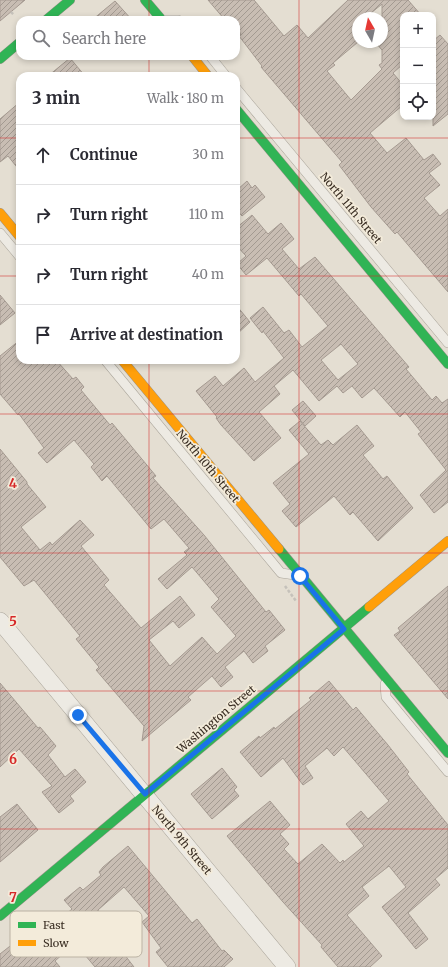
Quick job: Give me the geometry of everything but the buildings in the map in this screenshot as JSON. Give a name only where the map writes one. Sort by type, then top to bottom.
[{"type":"main road","points":[[51,16],[70,0]]},
{"type":"main road","points":[[145,0],[158,16]]},
{"type":"main road","points":[[0,59],[16,45]]},
{"type":"main road","points":[[195,60],[205,72]]},
{"type":"main road","points":[[240,115],[448,364]]},
{"type":"main road","points":[[0,213],[16,232]]},
{"type":"main road","name":"North 10th Street","points":[[125,364],[448,753]]},
{"type":"main road","name":"Washington Street","points":[[0,916],[448,541]]},
{"type":"street","name":"North 9th Street","points":[[0,621],[288,967]]},
{"type":"lane","points":[[213,60],[223,72]]},
{"type":"lane","name":"North 11th Street","points":[[240,93],[448,343]]},
{"type":"lane","points":[[0,233],[16,252]]},
{"type":"lane","name":"North 10th Street","points":[[108,364],[281,573],[300,576]]},
{"type":"lane","points":[[384,676],[386,697],[448,772]]},
{"type":"path","points":[[11,12],[14,15]]},
{"type":"traffic: fast","points":[[51,16],[70,0]]},
{"type":"traffic: fast","points":[[145,0],[159,16]]},
{"type":"traffic: fast","points":[[0,59],[16,45]]},
{"type":"traffic: fast","points":[[240,114],[448,364]]},
{"type":"traffic: fast","points":[[279,549],[448,753]]},
{"type":"traffic: fast","points":[[0,916],[369,607]]},
{"type":"traffic: slow","points":[[195,60],[205,72]]},
{"type":"traffic: slow","points":[[0,213],[16,232]]},
{"type":"traffic: slow","points":[[125,364],[279,549]]},
{"type":"traffic: slow","points":[[369,607],[448,541]]},
{"type":"route","points":[[78,715],[145,794],[344,629],[300,576]]}]
